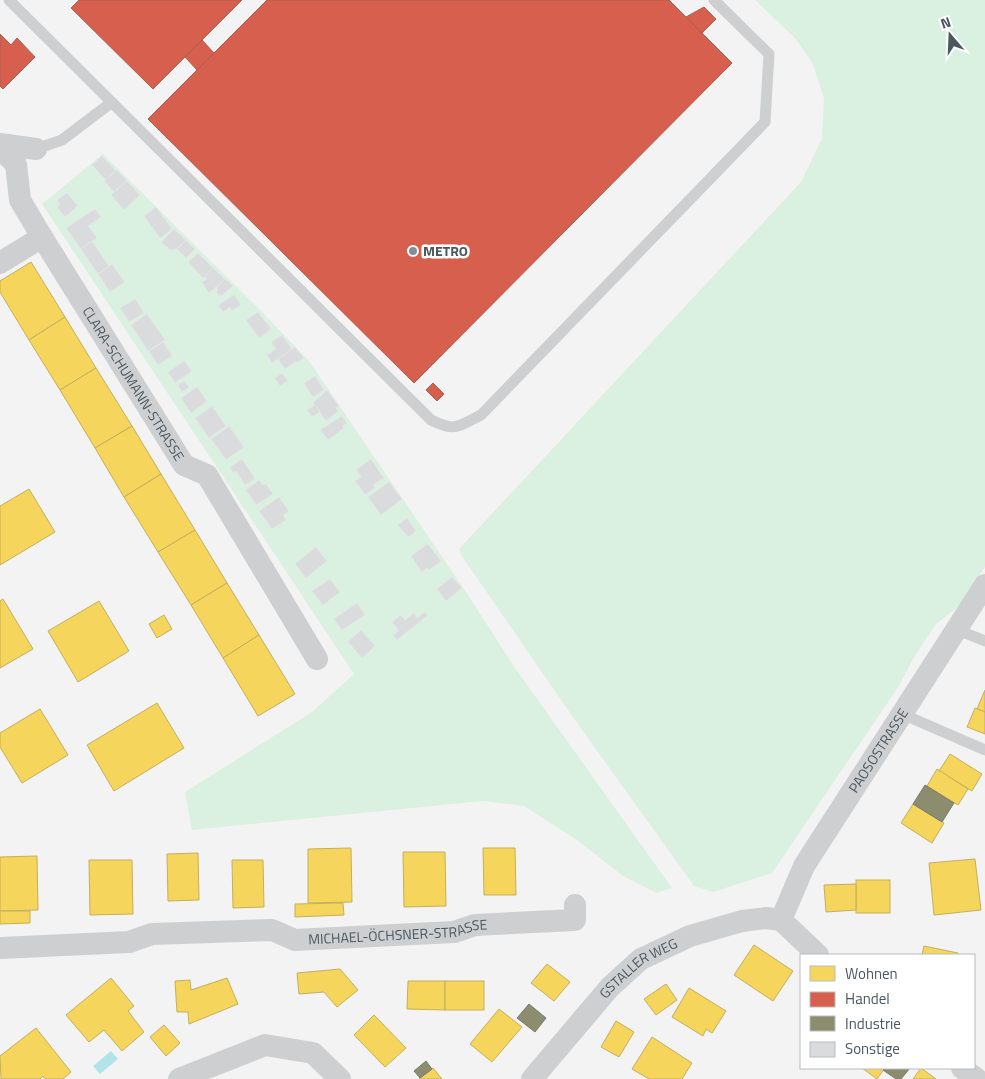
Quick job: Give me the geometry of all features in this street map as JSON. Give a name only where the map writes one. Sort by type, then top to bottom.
[{"type":"street","points":[[0,144],[36,149]]},
{"type":"street","name":"CLARA-SCHUMANN-STRASSE","points":[[0,150],[16,164],[20,200],[42,237],[184,465],[206,475],[317,659]]},
{"type":"street","points":[[0,263],[42,237]]},
{"type":"street","name":"PAOSOSTRASSE","points":[[781,920],[804,866],[985,585]]},
{"type":"street","name":"MICHAEL-ÖCHSNER-STRASSE","points":[[0,948],[129,942],[152,934],[162,933],[272,930],[295,940],[454,932],[475,925],[575,920],[575,905]]},
{"type":"street","name":"GSTALLER WEG","points":[[532,1079],[610,987],[641,959],[698,933],[742,921],[766,918],[781,920]]},
{"type":"street","points":[[781,920],[817,954]]},
{"type":"street","points":[[179,1079],[265,1045],[313,1053],[340,1079]]},
{"type":"street","points":[[963,1069],[977,1079]]},
{"type":"lane","points":[[9,0],[431,420],[447,428],[457,427],[481,415],[765,122],[769,54],[714,0]]},
{"type":"lane","points":[[36,149],[62,140],[112,102]]},
{"type":"lane","points":[[956,629],[985,641]]},
{"type":"lane","points":[[902,714],[985,750]]},
{"type":"green space","points":[[755,0],[985,0],[985,567],[958,607],[936,624],[913,659],[899,686],[772,873],[713,892],[694,886],[575,720],[461,555],[459,549],[801,182],[822,139],[824,98],[813,64],[795,38]]},
{"type":"green space","points":[[103,154],[309,361],[468,595],[513,665],[672,888],[656,893],[623,876],[577,840],[524,806],[483,801],[192,830],[185,792],[312,712],[354,674],[42,204]]},
{"type":"water","points":[[111,1051],[118,1059],[100,1074],[93,1066]]},
{"type":"building: Wohnen","points":[[31,262],[65,317],[29,340],[0,292],[0,281]]},
{"type":"building: Wohnen","points":[[65,317],[96,368],[60,390],[29,340]]},
{"type":"building: Wohnen","points":[[96,368],[132,426],[95,448],[60,390]]},
{"type":"building: Wohnen","points":[[132,426],[161,474],[124,497],[95,448]]},
{"type":"building: Wohnen","points":[[161,474],[195,530],[158,552],[124,497]]},
{"type":"building: Wohnen","points":[[29,489],[55,532],[0,565],[0,506]]},
{"type":"building: Wohnen","points":[[195,530],[227,583],[191,605],[158,552]]},
{"type":"building: Wohnen","points":[[227,583],[259,635],[223,658],[191,605]]},
{"type":"building: Wohnen","points":[[3,599],[33,649],[0,668],[0,601]]},
{"type":"building: Wohnen","points":[[99,601],[129,651],[78,682],[48,631]]},
{"type":"building: Wohnen","points":[[164,615],[172,629],[157,638],[149,624]]},
{"type":"building: Wohnen","points":[[259,635],[295,694],[258,716],[223,658]]},
{"type":"building: Wohnen","points":[[985,690],[985,712],[977,709]]},
{"type":"building: Wohnen","points":[[157,703],[184,748],[114,791],[87,745]]},
{"type":"building: Wohnen","points":[[975,708],[985,712],[985,734],[967,727]]},
{"type":"building: Wohnen","points":[[40,709],[68,755],[22,783],[0,747],[0,733]]},
{"type":"building: Wohnen","points":[[950,754],[982,774],[972,791],[939,771]]},
{"type":"building: Wohnen","points":[[937,769],[968,789],[958,805],[927,786]]},
{"type":"building: Wohnen","points":[[913,804],[944,823],[932,843],[901,823]]},
{"type":"building: Wohnen","points":[[351,848],[352,902],[308,903],[308,849]]},
{"type":"building: Wohnen","points":[[483,848],[515,848],[516,895],[484,895]]},
{"type":"building: Wohnen","points":[[403,852],[445,852],[446,906],[404,907]]},
{"type":"building: Wohnen","points":[[198,853],[199,900],[168,901],[167,854]]},
{"type":"building: Wohnen","points":[[37,856],[38,910],[0,911],[0,857]]},
{"type":"building: Wohnen","points":[[975,859],[981,910],[934,915],[929,863]]},
{"type":"building: Wohnen","points":[[89,860],[132,860],[133,914],[90,915]]},
{"type":"building: Wohnen","points":[[232,860],[263,860],[264,907],[233,908]]},
{"type":"building: Wohnen","points":[[856,880],[890,880],[890,913],[856,913]]},
{"type":"building: Wohnen","points":[[856,884],[856,910],[826,912],[824,885]]},
{"type":"building: Wohnen","points":[[343,903],[344,915],[295,917],[295,904]]},
{"type":"building: Wohnen","points":[[0,911],[30,911],[30,923],[0,924]]},
{"type":"building: Wohnen","points":[[754,945],[793,971],[773,1001],[734,975]]},
{"type":"building: Wohnen","points":[[924,946],[958,953],[958,954],[922,954]]},
{"type":"building: Wohnen","points":[[547,964],[570,982],[554,1001],[531,983]]},
{"type":"building: Wohnen","points":[[340,969],[358,990],[337,1007],[324,992],[299,994],[297,973]]},
{"type":"building: Wohnen","points":[[111,978],[134,1006],[128,1011],[144,1032],[122,1051],[104,1030],[89,1042],[66,1015]]},
{"type":"building: Wohnen","points":[[227,978],[238,1004],[189,1024],[188,1012],[177,1012],[175,981],[190,980],[191,990]]},
{"type":"building: Wohnen","points":[[408,981],[445,981],[445,1010],[407,1009]]},
{"type":"building: Wohnen","points":[[445,981],[484,981],[484,1010],[445,1010]]},
{"type":"building: Wohnen","points":[[666,984],[677,1000],[656,1015],[644,999]]},
{"type":"building: Wohnen","points":[[689,988],[726,1011],[712,1033],[706,1029],[703,1036],[672,1017]]},
{"type":"building: Wohnen","points":[[499,1009],[522,1027],[492,1062],[470,1044]]},
{"type":"building: Wohnen","points":[[374,1015],[406,1048],[385,1067],[354,1035]]},
{"type":"building: Wohnen","points":[[616,1021],[634,1032],[619,1057],[601,1047]]},
{"type":"building: Wohnen","points":[[164,1025],[180,1043],[166,1056],[150,1037]]},
{"type":"building: Wohnen","points":[[36,1028],[71,1072],[63,1079],[45,1079],[43,1076],[40,1079],[1,1079],[0,1056]]},
{"type":"building: Wohnen","points":[[652,1037],[692,1063],[682,1079],[649,1079],[632,1069]]},
{"type":"building: Wohnen","points":[[432,1069],[442,1079],[419,1079]]},
{"type":"building: Wohnen","points":[[863,1069],[884,1069],[877,1079]]},
{"type":"building: Wohnen","points":[[920,1069],[922,1069],[936,1079],[913,1079]]},
{"type":"building: Handel","points":[[79,0],[242,0],[153,89],[71,8]]},
{"type":"building: Handel","name":"METRO","points":[[267,0],[669,0],[732,63],[414,383],[148,119]]},
{"type":"building: Handel","points":[[704,7],[716,19],[702,33],[686,17]]},
{"type":"building: Handel","points":[[0,34],[11,45],[17,38],[35,57],[3,89],[0,86]]},
{"type":"building: Handel","points":[[202,40],[214,53],[197,70],[185,57]]},
{"type":"building: Handel","points":[[433,383],[444,394],[437,401],[426,390]]},
{"type":"building: Industrie","points":[[925,785],[954,803],[942,822],[913,804]]},
{"type":"building: Industrie","points":[[529,1004],[546,1018],[535,1032],[517,1018]]},
{"type":"building: Industrie","points":[[426,1061],[432,1069],[420,1078],[414,1071]]},
{"type":"building: Industrie","points":[[909,1069],[901,1079],[896,1079],[883,1070]]},
{"type":"building: Sonstige","points":[[102,156],[116,171],[106,180],[92,165]]},
{"type":"building: Sonstige","points":[[117,170],[127,181],[114,192],[104,181]]},
{"type":"building: Sonstige","points":[[127,181],[140,195],[124,210],[111,195]]},
{"type":"building: Sonstige","points":[[67,193],[78,206],[65,217],[57,207],[60,204],[57,200]]},
{"type":"building: Sonstige","points":[[156,207],[172,229],[160,238],[144,216]]},
{"type":"building: Sonstige","points":[[95,209],[101,217],[88,226],[97,238],[81,249],[66,228]]},
{"type":"building: Sonstige","points":[[174,229],[186,240],[177,249],[170,250],[161,242]]},
{"type":"building: Sonstige","points":[[186,240],[195,249],[186,258],[177,249]]},
{"type":"building: Sonstige","points":[[92,241],[109,266],[98,274],[81,249]]},
{"type":"building: Sonstige","points":[[198,253],[213,268],[203,278],[188,262]]},
{"type":"building: Sonstige","points":[[112,264],[125,282],[110,292],[98,274]]},
{"type":"building: Sonstige","points":[[213,268],[225,279],[209,293],[202,282],[207,279],[204,277]]},
{"type":"building: Sonstige","points":[[225,279],[233,286],[221,296],[216,292],[218,290],[216,288]]},
{"type":"building: Sonstige","points":[[234,295],[241,305],[232,311],[230,307],[223,312],[218,305]]},
{"type":"building: Sonstige","points":[[135,299],[144,313],[129,322],[120,308]]},
{"type":"building: Sonstige","points":[[258,312],[271,329],[259,338],[246,320]]},
{"type":"building: Sonstige","points":[[147,314],[165,340],[148,351],[131,325]]},
{"type":"building: Sonstige","points":[[282,335],[292,349],[272,363],[267,355],[276,349],[271,342]]},
{"type":"building: Sonstige","points":[[163,342],[172,356],[158,365],[149,351]]},
{"type":"building: Sonstige","points":[[295,347],[304,358],[285,369],[278,359]]},
{"type":"building: Sonstige","points":[[184,361],[192,371],[175,383],[168,372]]},
{"type":"building: Sonstige","points":[[282,373],[288,381],[280,386],[275,378]]},
{"type":"building: Sonstige","points":[[315,376],[324,390],[313,397],[304,383]]},
{"type":"building: Sonstige","points":[[184,381],[189,387],[182,392],[178,385]]},
{"type":"building: Sonstige","points":[[197,387],[207,401],[191,413],[181,398]]},
{"type":"building: Sonstige","points":[[327,390],[339,406],[336,408],[338,411],[326,421],[313,403]]},
{"type":"building: Sonstige","points":[[315,405],[320,412],[312,417],[307,410]]},
{"type":"building: Sonstige","points":[[212,406],[226,426],[209,438],[195,418]]},
{"type":"building: Sonstige","points":[[342,416],[347,423],[343,426],[344,428],[328,440],[320,430]]},
{"type":"building: Sonstige","points":[[229,426],[244,447],[226,460],[211,439]]},
{"type":"building: Sonstige","points":[[242,459],[255,479],[245,485],[236,471],[233,473],[230,467]]},
{"type":"building: Sonstige","points":[[371,459],[384,478],[373,485],[375,488],[365,495],[355,481],[361,477],[356,470]]},
{"type":"building: Sonstige","points":[[259,480],[263,485],[266,484],[273,494],[256,505],[246,490]]},
{"type":"building: Sonstige","points":[[389,482],[402,499],[381,515],[368,497]]},
{"type":"building: Sonstige","points":[[279,497],[289,511],[283,515],[286,520],[272,529],[259,511]]},
{"type":"building: Sonstige","points":[[407,518],[416,531],[408,537],[398,525]]},
{"type":"building: Sonstige","points":[[428,544],[441,561],[429,570],[427,568],[422,572],[411,556]]},
{"type":"building: Sonstige","points":[[316,547],[327,561],[306,578],[295,564]]},
{"type":"building: Sonstige","points":[[452,577],[462,588],[446,601],[437,589]]},
{"type":"building: Sonstige","points":[[330,579],[340,592],[323,605],[312,591]]},
{"type":"building: Sonstige","points":[[357,603],[365,615],[342,630],[334,619]]},
{"type":"building: Sonstige","points":[[425,612],[428,615],[397,640],[393,635],[399,631],[392,622],[401,615],[405,620],[414,613],[417,618]]},
{"type":"building: Sonstige","points":[[361,630],[375,646],[362,658],[348,642]]},
{"type":"place","name":"METRO","points":[[413,251]]}]
